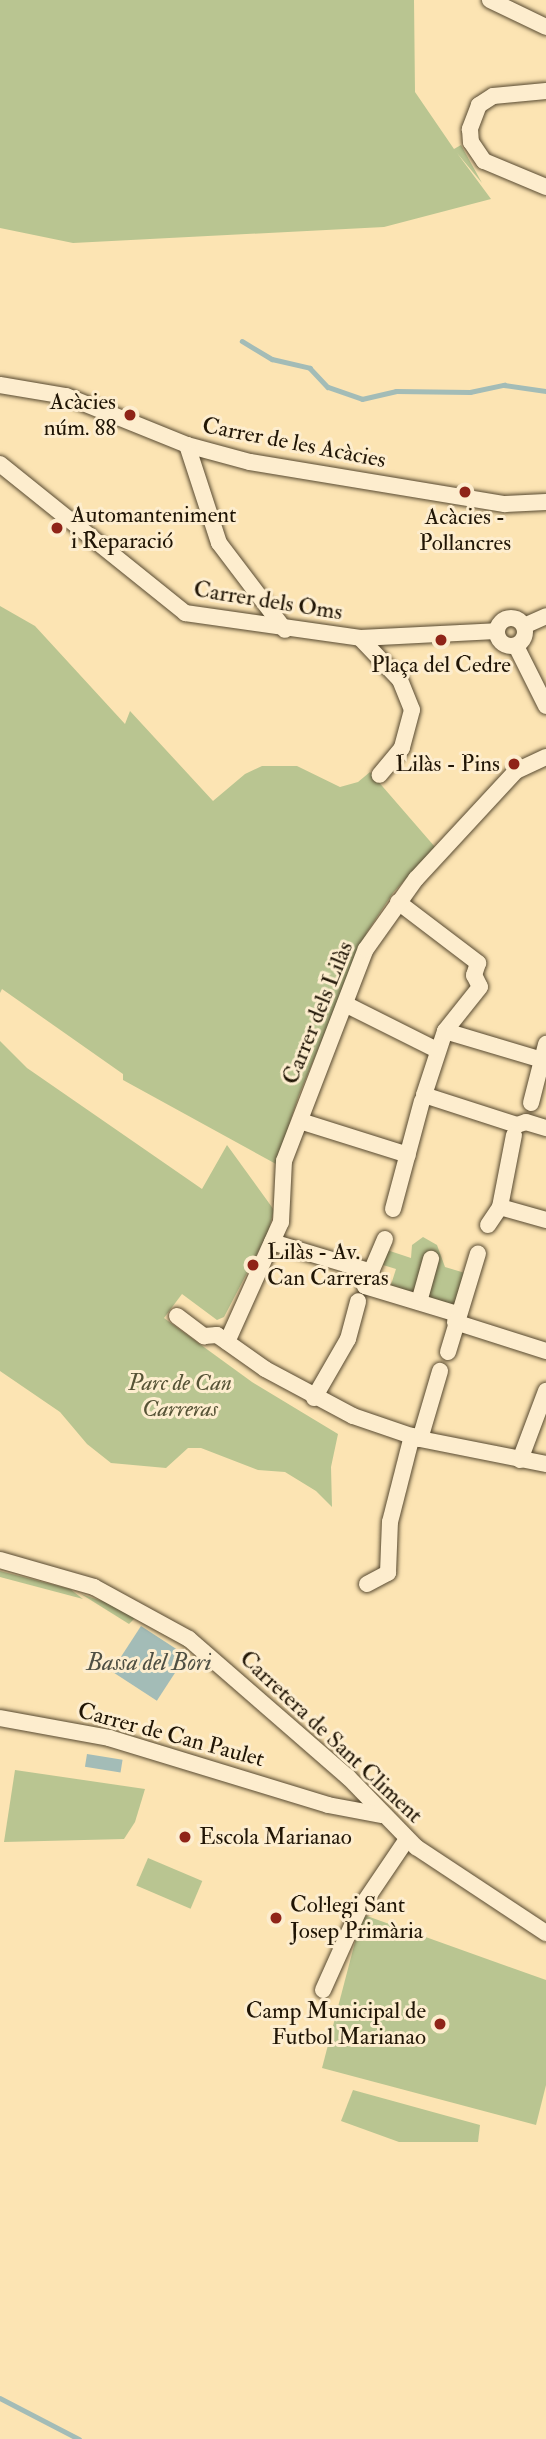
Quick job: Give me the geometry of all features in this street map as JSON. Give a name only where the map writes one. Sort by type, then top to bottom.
[{"type":"street","points":[[491,0],[546,27]]},
{"type":"street","points":[[546,91],[494,96],[479,105],[470,129],[471,142],[484,161],[546,187]]},
{"type":"street","name":"Carrer de les Acàcies","points":[[0,385],[66,396],[187,445],[294,470],[505,504],[546,502]]},
{"type":"street","points":[[187,445],[219,543],[285,630]]},
{"type":"street","name":"Carrer dels Oms","points":[[0,464],[177,609],[193,616],[360,638],[496,631]]},
{"type":"street","points":[[527,503],[546,491]]},
{"type":"street","points":[[524,626],[546,616]]},
{"type":"street","points":[[516,646],[502,644],[496,631],[508,618],[524,626]]},
{"type":"street","points":[[516,646],[525,635],[524,626]]},
{"type":"street","points":[[360,638],[400,680],[412,710],[402,748],[379,775]]},
{"type":"street","points":[[516,646],[546,706]]},
{"type":"street","name":"Carrer dels Lilàs","points":[[227,1342],[281,1222],[284,1161],[366,949],[398,902],[516,771],[546,757]]},
{"type":"street","points":[[393,1209],[437,1050],[445,1031],[480,987],[474,975],[476,960],[398,902]]},
{"type":"street","points":[[345,1004],[437,1050]]},
{"type":"street","points":[[445,1031],[544,1052],[531,1103]]},
{"type":"street","points":[[423,1098],[517,1125],[526,1122],[546,1128]]},
{"type":"street","points":[[300,1121],[408,1155]]},
{"type":"street","points":[[488,1225],[500,1207],[514,1135]]},
{"type":"street","points":[[500,1207],[546,1220]]},
{"type":"street","points":[[314,1398],[348,1339],[365,1286],[385,1239]]},
{"type":"street","points":[[272,1242],[365,1286],[419,1302],[546,1351]]},
{"type":"street","points":[[448,1352],[456,1318],[478,1253]]},
{"type":"street","points":[[419,1302],[431,1259]]},
{"type":"street","points":[[177,1316],[204,1336],[217,1335],[314,1398],[416,1438],[546,1464]]},
{"type":"street","points":[[367,1584],[388,1573],[390,1521],[440,1371]]},
{"type":"street","points":[[520,1460],[546,1391]]},
{"type":"street","name":"Carretera de Sant Climent","points":[[0,1560],[94,1587],[165,1623],[212,1657],[355,1784],[407,1839],[546,1933]]},
{"type":"street","name":"Carrer de Can Paulet","points":[[0,1718],[150,1748],[328,1805],[382,1815]]},
{"type":"street","points":[[328,1805],[344,1800],[355,1784]]},
{"type":"street","points":[[323,1990],[359,1910],[407,1839]]},
{"type":"green space","points":[[0,0],[414,0],[415,92],[454,149],[461,145],[482,183],[457,153],[491,199],[384,227],[73,243],[0,228]]},
{"type":"green space","points":[[0,606],[35,626],[125,724],[130,711],[213,801],[245,774],[262,766],[297,766],[340,787],[358,782],[370,772],[435,847],[393,893],[367,932],[299,1095],[276,1164],[123,1080],[123,1074],[2,989],[0,993]]},
{"type":"green space","name":"Parc de Can Carreras","points":[[0,1041],[27,1068],[202,1189],[227,1145],[274,1210],[268,1233],[224,1317],[217,1320],[182,1294],[164,1318],[252,1382],[338,1434],[331,1467],[332,1507],[316,1491],[285,1472],[258,1470],[201,1448],[188,1448],[166,1468],[111,1463],[87,1444],[60,1412],[0,1371]]},
{"type":"green space","points":[[423,1237],[437,1245],[445,1267],[465,1273],[452,1311],[389,1291],[396,1269],[383,1265],[387,1250],[411,1258],[412,1245]]},
{"type":"green space","points":[[0,1571],[70,1589],[83,1599],[0,1577]]},
{"type":"green space","points":[[81,1594],[108,1603],[135,1618],[129,1624]]},
{"type":"green space","points":[[15,1770],[145,1789],[135,1822],[124,1839],[4,1842]]},
{"type":"green space","points":[[148,1858],[202,1881],[191,1909],[136,1886]]},
{"type":"green space","name":"Camp Municipal de Futbol Marianao","points":[[367,1916],[546,1980],[546,2085],[536,2125],[322,2068],[361,1919]]},
{"type":"green space","points":[[353,2090],[480,2125],[478,2142],[399,2142],[341,2121]]},
{"type":"water","name":"Bassa del Bori","points":[[141,1626],[186,1655],[157,1701],[112,1671]]},
{"type":"water","points":[[87,1754],[123,1760],[121,1772],[85,1767]]},
{"type":"waterway","points":[[242,341],[272,359],[310,368],[328,387],[362,399],[396,391],[470,392],[504,385],[546,391]]},
{"type":"waterway","points":[[0,2398],[79,2439]]},
{"type":"place","name":"Acàcies núm. 88","points":[[130,415]]},
{"type":"place","name":"Acàcies - Pollancres","points":[[465,492]]},
{"type":"place","name":"Automanteniment i Reparació","points":[[57,528]]},
{"type":"place","name":"Plaça del Cedre","points":[[441,640]]},
{"type":"place","name":"Lilàs - Pins","points":[[514,764]]},
{"type":"place","name":"Lilàs - Av. Can Carreras","points":[[253,1265]]},
{"type":"place","name":"Escola Marianao","points":[[185,1837]]},
{"type":"place","name":"Col·legi Sant Josep Primària","points":[[276,1918]]},
{"type":"place","name":"Camp Municipal de Futbol Marianao","points":[[440,2024]]}]
